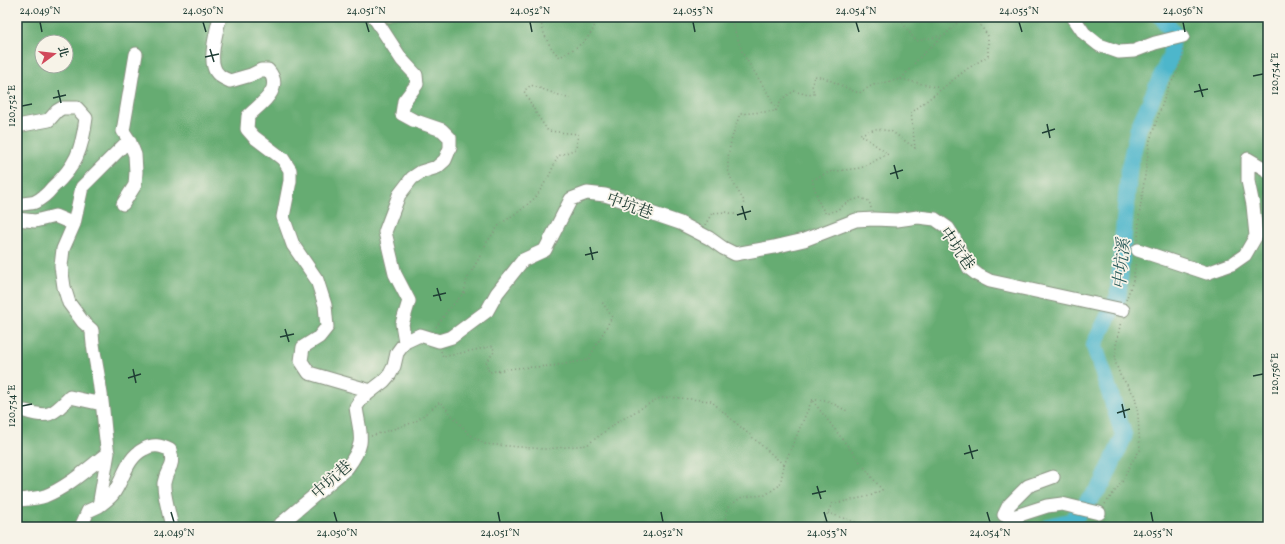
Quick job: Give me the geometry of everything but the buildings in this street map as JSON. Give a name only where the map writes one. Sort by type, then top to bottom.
[{"type":"street","points":[[220,17],[216,29],[213,51],[214,67],[220,76],[230,81],[251,75],[261,70],[268,70],[273,76],[274,85],[270,95],[248,116],[247,129],[254,137],[283,159],[290,170],[290,181],[283,217],[292,245],[317,280],[325,305],[327,327],[319,337],[303,347],[301,362],[309,373],[371,391]]},
{"type":"street","points":[[374,17],[402,60],[416,75],[417,84],[404,101],[402,114],[413,120],[442,130],[450,138],[450,148],[445,160],[437,167],[421,172],[412,178],[399,195],[385,232],[395,274],[409,301],[402,324],[405,342]]},
{"type":"street","points":[[1073,17],[1084,33],[1099,45],[1119,52],[1134,51],[1155,43],[1183,36]]},
{"type":"street","points":[[123,204],[136,185],[135,155],[129,140],[123,131],[136,54]]},
{"type":"street","points":[[17,126],[49,120],[62,108],[77,108],[86,118],[83,136],[73,166],[48,193],[35,202],[17,205]]},
{"type":"street","points":[[99,506],[108,453],[97,364],[92,346],[92,330],[83,322],[69,303],[64,287],[61,266],[63,250],[74,224],[82,187],[129,140]]},
{"type":"street","points":[[1138,250],[1207,273],[1232,264],[1245,255],[1256,236],[1253,205],[1248,181],[1248,159],[1268,172]]},
{"type":"street","name":"中坑巷","points":[[439,340],[452,337],[487,311],[497,293],[523,260],[545,250],[571,199],[586,193],[605,195],[631,203],[648,212],[680,223],[735,254],[804,240],[856,220],[897,220],[918,218],[935,219],[948,228],[968,268],[990,281],[1123,310]]},
{"type":"street","points":[[17,219],[35,222],[54,216],[74,224]]},
{"type":"street","points":[[362,439],[356,407],[362,398],[390,374],[394,366],[397,353],[405,342],[420,335],[439,340]]},
{"type":"street","points":[[26,411],[40,416],[55,412],[70,397],[102,404]]},
{"type":"street","name":"中坑巷","points":[[277,527],[347,468],[359,449],[362,439]]},
{"type":"street","points":[[80,527],[88,511],[99,506],[113,494],[130,460],[139,451],[151,445],[161,445],[170,450],[172,466],[168,472],[164,484],[172,527]]},
{"type":"street","points":[[17,500],[39,498],[61,488],[108,453]]},
{"type":"street","points":[[1053,477],[1028,486],[1009,505],[1004,515],[1013,517],[1047,506],[1062,504],[1098,513]]},
{"type":"path","points":[[541,17],[540,24],[553,52],[560,57],[588,38],[595,24],[596,17]]},
{"type":"path","points":[[730,17],[743,54],[769,95],[776,110]]},
{"type":"path","points":[[898,17],[916,41],[945,35]]},
{"type":"path","points":[[1089,527],[1122,482],[1131,463],[1140,450],[1138,415],[1135,396],[1120,375],[1115,361],[1116,345],[1123,310],[1133,281],[1138,250],[1139,216],[1150,140],[1168,88],[1183,56],[1181,17]]},
{"type":"path","points":[[874,219],[869,201],[860,198],[848,202],[837,210],[826,214],[820,205],[812,180],[829,172],[861,168],[888,154],[860,134],[876,129],[891,131],[914,148],[911,113],[967,69],[988,56],[988,36],[978,22],[960,20],[921,56],[901,79]]},
{"type":"path","points":[[776,110],[782,99],[794,91],[808,95],[814,94],[812,85],[814,76],[825,77],[848,90],[859,93],[873,85],[901,79],[942,88]]},
{"type":"path","points":[[436,328],[448,310],[464,293],[467,279],[487,242],[500,224],[522,210],[536,197],[549,176],[558,156],[576,149],[578,134],[548,131],[524,91],[531,85],[570,99]]},
{"type":"path","points":[[700,234],[712,213],[726,212],[741,216],[744,201],[735,187],[728,168],[732,138],[740,114],[776,110]]},
{"type":"path","points":[[439,340],[443,357],[493,346],[494,352],[486,362],[489,372],[516,368],[552,366],[588,360],[612,317],[602,302]]},
{"type":"path","points":[[362,439],[415,422],[440,402],[469,434],[485,444],[545,449],[587,445],[616,422],[657,399],[670,397],[711,401],[784,465]]},
{"type":"path","points":[[812,400],[826,400],[849,412]]},
{"type":"path","points":[[724,527],[726,508],[742,497],[765,495],[780,485],[784,465],[812,400]]},
{"type":"path","points":[[812,400],[882,490],[870,496],[832,504],[821,527]]},
{"type":"path","points":[[828,513],[870,527]]},
{"type":"green space","points":[[17,17],[1268,17],[1268,527],[17,527]]},
{"type":"waterway","name":"中坑溪","points":[[1050,527],[1072,521],[1103,483],[1124,436],[1094,345],[1118,297],[1129,169],[1138,129],[1171,55],[1172,31],[1162,17]]}]
